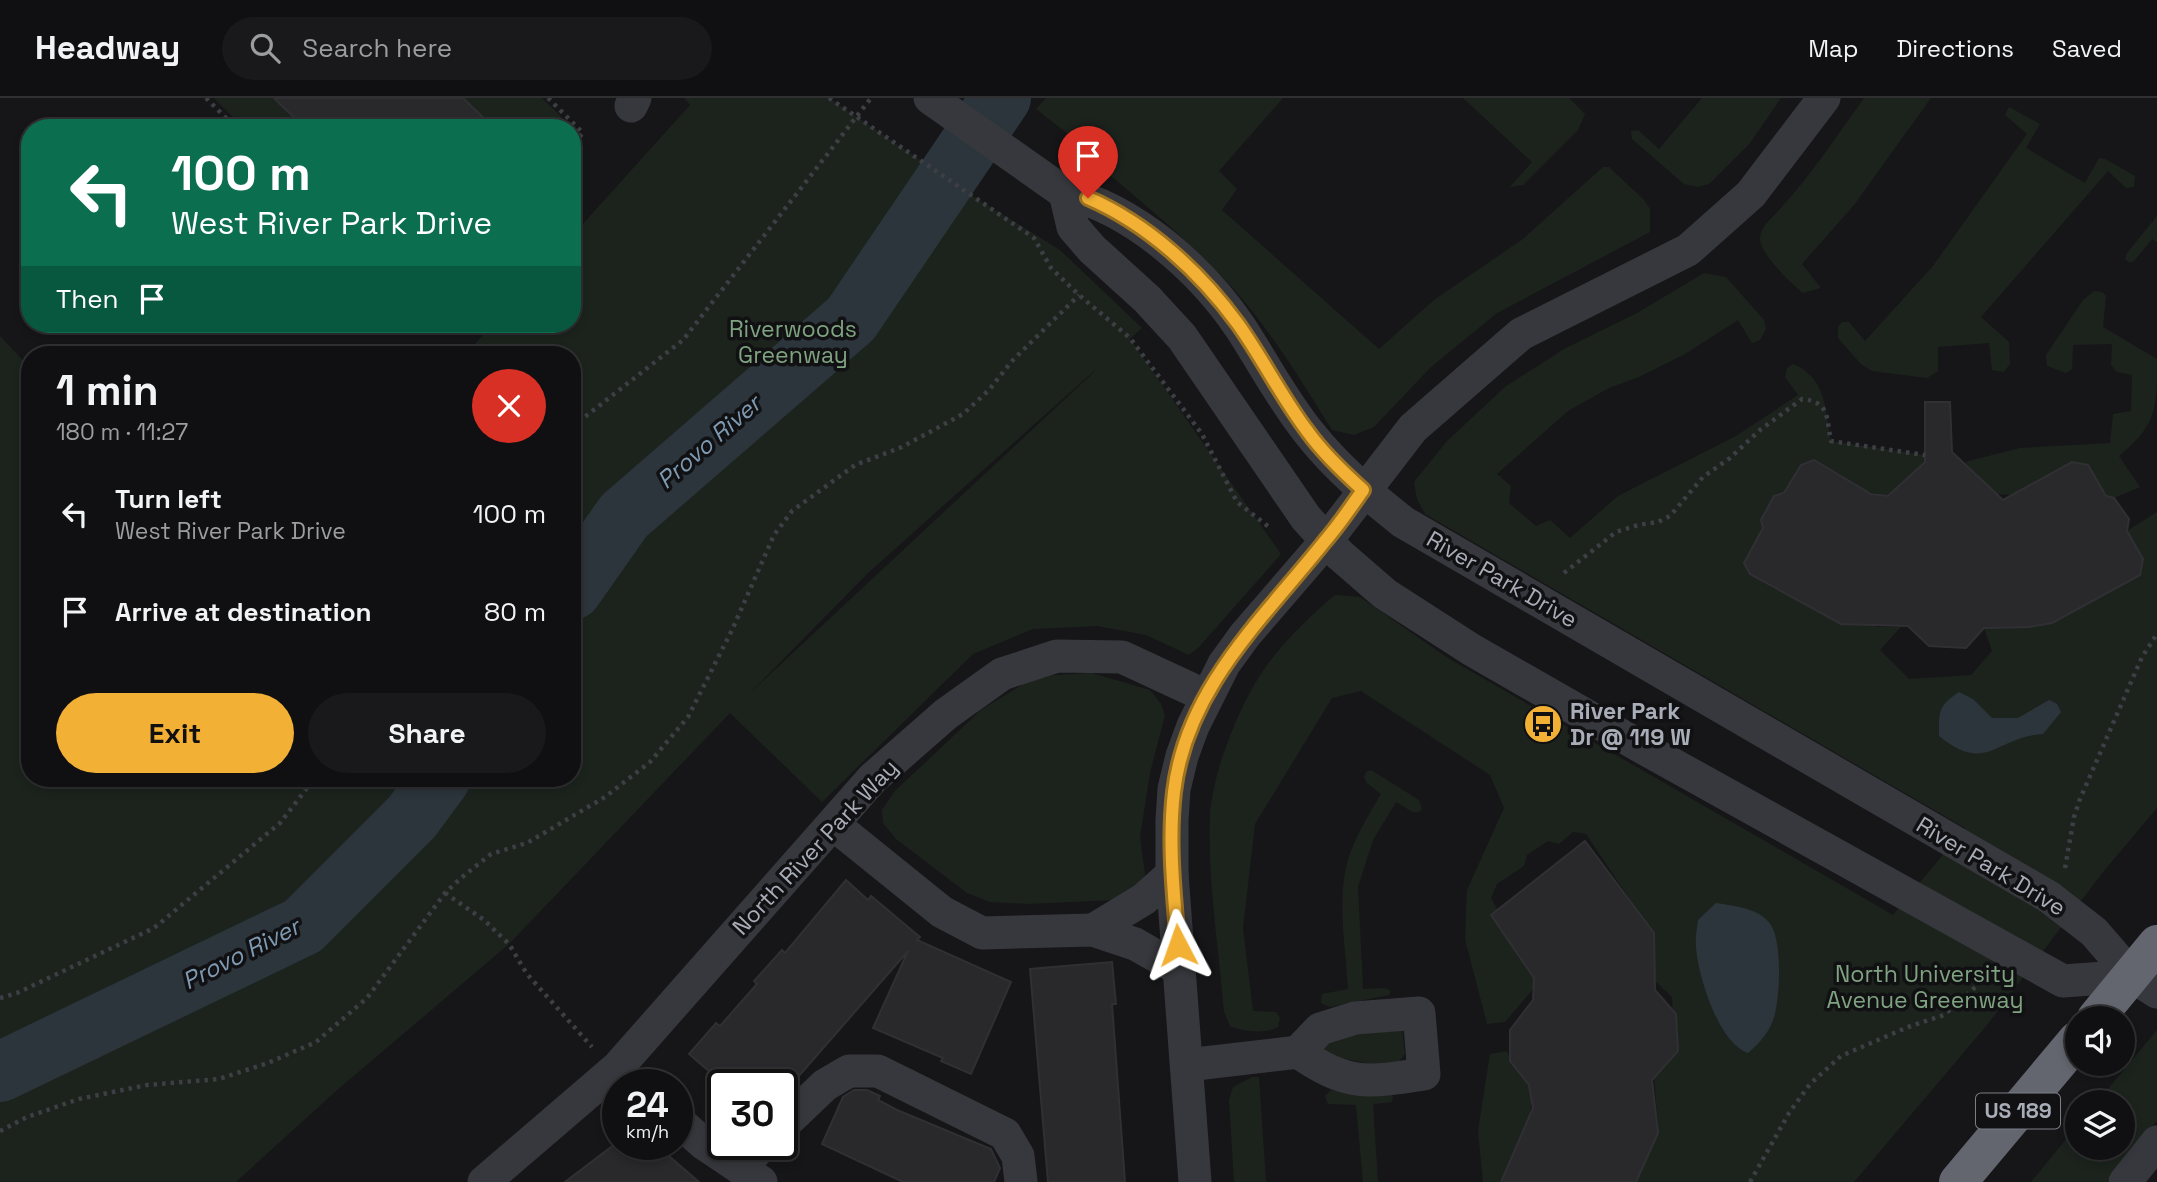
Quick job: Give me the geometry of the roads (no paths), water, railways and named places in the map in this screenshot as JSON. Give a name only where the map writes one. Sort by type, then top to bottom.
[{"type":"highway","points":[[2112,1006],[2144,984],[2157,944]]},
{"type":"highway","name":"US 189","points":[[1958,1182],[2065,1054]]},
{"type":"street","name":"River Park Drive","points":[[930,98],[1065,193],[1088,198],[1116,210],[1153,235],[1195,274],[1238,324],[1355,501],[1403,522],[2049,897],[2094,932],[2144,984]]},
{"type":"street","points":[[1195,1182],[1172,874],[1174,789],[1182,756],[1206,696],[1224,664],[1245,635],[1326,541],[1412,428],[1521,334],[1688,250],[1751,194],[1824,98]]},
{"type":"street","points":[[1065,193],[1073,226],[1091,249],[1147,299],[1182,337],[1306,518],[1326,541],[1385,594],[1472,650],[1645,750],[2063,981],[2144,984]]},
{"type":"street","name":"North River Park Way","points":[[634,1069],[873,778],[946,714],[1002,674],[1057,656],[1122,657],[1206,696]]},
{"type":"street","points":[[833,824],[942,912],[982,933],[1093,930],[1135,944],[1179,969]]},
{"type":"street","points":[[1093,930],[1144,899],[1172,874]]},
{"type":"street","points":[[1187,1065],[1298,1052]]},
{"type":"street","points":[[798,1111],[825,1085],[849,1072],[878,1071],[1005,1134],[1018,1156],[1021,1182]]},
{"type":"street","name":"North River Park Way","points":[[484,1182],[602,1095]]},
{"type":"street","points":[[693,1134],[750,1175]]},
{"type":"street","points":[[2125,1182],[2157,1142]]},
{"type":"waterway","name":"Provo River","points":[[581,577],[624,516],[851,319],[1001,98]]},
{"type":"waterway","name":"Provo River","points":[[0,1072],[303,926],[412,817],[434,787]]},
{"type":"place","name":"River Park Dr @ 119 W","points":[[1543,724]]},
{"type":"park label","name":"Riverwoods Greenway","points":[[793,342]]},
{"type":"park label","name":"North University Avenue Greenway","points":[[1925,987]]}]
